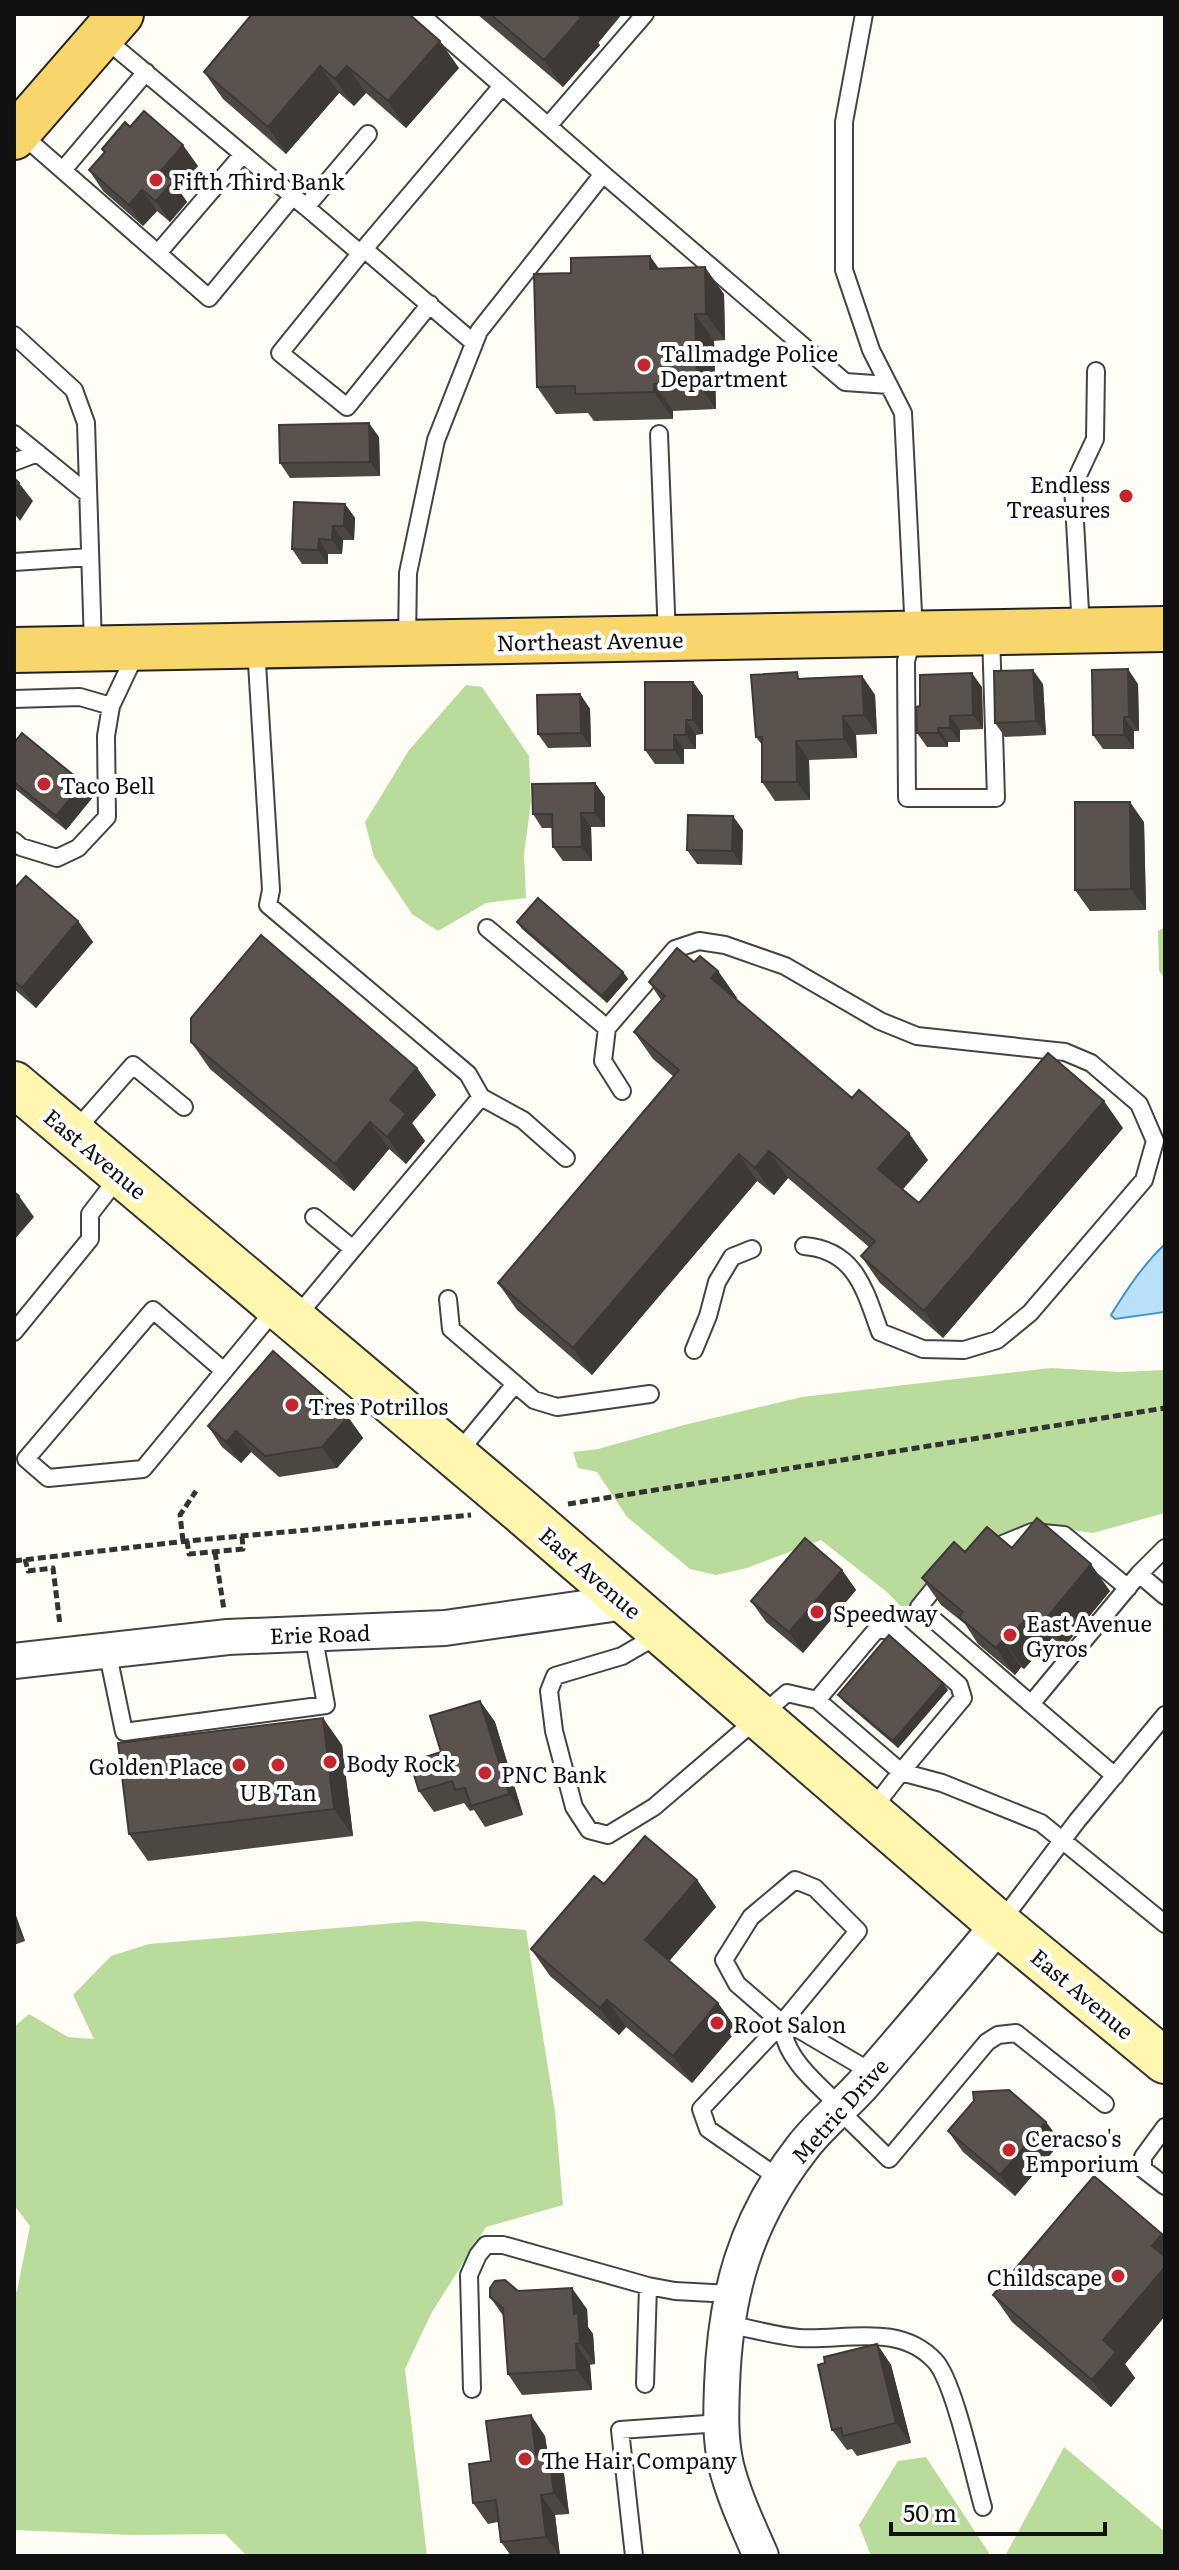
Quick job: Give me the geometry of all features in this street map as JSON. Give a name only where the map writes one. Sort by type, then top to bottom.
[{"type":"main road","points":[[18,128],[111,25]]},
{"type":"main road","name":"Northeast Avenue","points":[[14,650],[1165,629]]},
{"type":"main road","name":"East Avenue","points":[[18,1095],[73,1134],[121,1174],[521,1511],[999,1924],[1165,2061]]},
{"type":"street","name":"Erie Road","points":[[14,1661],[228,1637],[445,1628],[626,1602]]},
{"type":"street","name":"Metric Drive","points":[[761,2556],[737,2500],[726,2464],[721,2423],[729,2309],[754,2227],[780,2179],[814,2133],[873,2073],[999,1924]]},
{"type":"lane","points":[[420,14],[845,382],[889,385]]},
{"type":"lane","points":[[548,126],[645,14]]},
{"type":"lane","points":[[864,14],[844,122],[844,270],[871,350],[903,413],[914,633],[906,664],[907,798],[996,798],[991,632]]},
{"type":"lane","points":[[111,25],[146,72],[474,343]]},
{"type":"lane","points":[[63,170],[146,72]]},
{"type":"lane","points":[[430,304],[347,407],[280,353],[502,86]]},
{"type":"lane","points":[[18,128],[209,298],[299,201],[368,134]]},
{"type":"lane","points":[[158,253],[243,154]]},
{"type":"lane","points":[[407,643],[408,573],[436,440],[479,331],[603,174]]},
{"type":"lane","points":[[14,335],[74,390],[86,423],[93,649]]},
{"type":"lane","points":[[1081,630],[1073,486],[1095,439],[1096,371]]},
{"type":"lane","points":[[14,434],[88,494]]},
{"type":"lane","points":[[659,434],[667,638]]},
{"type":"lane","points":[[14,462],[38,453]]},
{"type":"lane","points":[[14,562],[90,557]]},
{"type":"lane","points":[[256,646],[271,890],[268,905],[468,1074],[481,1097],[523,1120],[566,1158]]},
{"type":"lane","points":[[14,841],[21,847],[57,858],[78,848],[107,817],[106,736],[111,706],[138,648]]},
{"type":"lane","points":[[14,699],[80,697],[111,706]]},
{"type":"lane","points":[[487,928],[607,1028]]},
{"type":"lane","points":[[622,1091],[603,1061],[607,1028],[675,949],[699,941],[725,945],[785,966],[880,1021],[917,1036],[1065,1052],[1091,1063],[1139,1104],[1155,1141],[1144,1180],[1030,1313],[997,1340],[964,1350],[923,1349],[880,1332],[863,1284],[847,1262],[821,1247],[804,1246]]},
{"type":"lane","points":[[73,1134],[133,1065],[184,1107]]},
{"type":"lane","points":[[224,1371],[153,1310],[20,1465],[48,1478],[143,1469],[224,1371],[353,1249],[481,1097]]},
{"type":"lane","points":[[14,1332],[90,1239],[90,1214],[121,1174]]},
{"type":"lane","points":[[314,1217],[353,1249]]},
{"type":"lane","points":[[694,1350],[717,1282],[732,1257],[752,1249]]},
{"type":"lane","points":[[448,1299],[451,1329],[534,1400],[557,1407],[650,1394]]},
{"type":"lane","points":[[455,1456],[515,1384]]},
{"type":"lane","points":[[1115,1776],[919,1607],[962,1560],[1032,1532],[1064,1535],[1128,1588]]},
{"type":"lane","points":[[1031,1704],[1139,1574],[1165,1548]]},
{"type":"lane","points":[[1139,1574],[1165,1596]]},
{"type":"lane","points":[[817,1700],[876,1630],[896,1630],[959,1685],[963,1698],[870,1812]]},
{"type":"lane","points":[[107,1650],[124,1732],[326,1705],[313,1633]]},
{"type":"lane","points":[[662,1633],[622,1656],[555,1676],[549,1691],[554,1731],[574,1807],[589,1830],[608,1835],[654,1807],[787,1693],[817,1700],[901,1772],[942,1783],[1041,1823],[1165,1924]]},
{"type":"lane","points":[[999,1924],[1165,1715]]},
{"type":"lane","points":[[780,2179],[708,2129],[701,2109],[782,2023],[858,1931],[815,1888],[795,1880],[751,1917],[724,1960],[737,1984],[782,2023],[800,2030],[873,2073]]},
{"type":"lane","points":[[782,2023],[783,2039],[809,2076],[889,2159],[987,2042],[998,2035],[1016,2033],[1105,2104]]},
{"type":"lane","points":[[1165,2127],[1143,2157],[1143,2169],[1165,2186]]},
{"type":"lane","points":[[472,2389],[469,2275],[486,2245],[503,2245],[675,2291],[799,2338],[881,2335],[911,2343],[935,2361],[947,2381],[983,2507]]},
{"type":"lane","points":[[645,2384],[648,2286]]},
{"type":"lane","points":[[634,2556],[620,2430],[721,2423]]},
{"type":"path","points":[[14,1561],[185,1541],[521,1511],[1165,1408]]},
{"type":"path","points":[[196,1491],[180,1515],[189,1554],[243,1549],[242,1536]]},
{"type":"path","points":[[215,1552],[228,1637]]},
{"type":"path","points":[[25,1559],[28,1571],[53,1568],[63,1655]]},
{"type":"green space","points":[[466,685],[482,687],[529,756],[531,802],[524,854],[526,898],[486,903],[438,931],[412,914],[374,857],[365,822],[409,750]]},
{"type":"green space","points":[[1165,927],[1165,979],[1159,971],[1158,931]]},
{"type":"green space","points":[[1051,1368],[1120,1372],[1165,1370],[1165,1513],[1093,1533],[1042,1526],[986,1538],[904,1610],[888,1593],[821,1540],[747,1568],[716,1575],[690,1569],[627,1517],[597,1472],[578,1468],[573,1452],[598,1449],[802,1397]]},
{"type":"green space","points":[[419,1921],[526,1930],[555,2112],[563,2205],[486,2227],[432,2312],[405,2369],[427,2556],[247,2556],[225,2534],[131,2535],[14,2530],[14,2294],[30,2226],[14,2205],[14,2027],[29,2014],[68,2037],[94,2039],[73,1995],[111,1956],[149,1944]]},
{"type":"green space","points":[[1064,2447],[1165,2532],[1165,2556],[1005,2556]]},
{"type":"green space","points":[[926,2457],[991,2556],[871,2556],[859,2525],[898,2461]]},
{"type":"water","points":[[1165,1244],[1165,1312],[1115,1319],[1111,1315],[1123,1296]]},
{"type":"building","points":[[252,14],[409,14],[440,41],[388,101],[347,66],[335,79],[320,66],[268,127],[204,72]]},
{"type":"building","points":[[490,14],[581,14],[581,18],[544,60]]},
{"type":"building","points":[[144,111],[183,145],[161,171],[173,181],[156,201],[142,190],[129,205],[89,170],[125,122],[130,127]]},
{"type":"building","points":[[650,256],[650,269],[705,267],[706,314],[695,314],[697,382],[654,384],[654,392],[575,394],[575,386],[537,387],[534,274],[571,273],[571,258]]},
{"type":"building","points":[[369,423],[370,462],[280,463],[279,425]]},
{"type":"building","points":[[294,502],[345,504],[344,526],[333,526],[332,540],[319,539],[318,550],[292,549]]},
{"type":"building","points":[[1128,669],[1129,717],[1124,717],[1124,735],[1093,735],[1092,670]]},
{"type":"building","points":[[1033,670],[1036,721],[995,723],[994,671]]},
{"type":"building","points":[[797,672],[798,679],[862,676],[864,715],[843,716],[844,739],[796,741],[797,782],[762,782],[762,737],[756,737],[751,675]]},
{"type":"building","points":[[972,673],[973,715],[950,716],[950,728],[938,728],[938,733],[917,733],[920,675]]},
{"type":"building","points":[[645,682],[693,682],[693,720],[686,720],[686,735],[674,735],[674,750],[645,750]]},
{"type":"building","points":[[580,694],[581,733],[538,734],[537,695]]},
{"type":"building","points":[[22,733],[83,783],[56,816],[14,782],[14,743]]},
{"type":"building","points":[[595,783],[595,813],[581,813],[582,847],[553,847],[552,814],[533,814],[532,784]]},
{"type":"building","points":[[1075,802],[1130,802],[1131,889],[1075,890]]},
{"type":"building","points":[[688,815],[733,816],[732,851],[687,850]]},
{"type":"building","points":[[26,876],[78,921],[22,988],[14,981],[14,889]]},
{"type":"building","points":[[538,898],[623,972],[602,996],[517,922]]},
{"type":"building","points":[[261,935],[417,1068],[390,1100],[406,1114],[387,1137],[370,1122],[335,1164],[191,1042],[191,1018]]},
{"type":"building","points":[[677,948],[694,962],[700,956],[718,971],[711,978],[852,1098],[859,1090],[909,1133],[878,1169],[919,1203],[1048,1053],[1104,1101],[924,1311],[861,1256],[875,1241],[769,1151],[755,1168],[739,1154],[573,1348],[498,1283],[679,1070],[634,1032],[665,996],[649,982]]},
{"type":"building","name":"Tres Potrillos","points":[[273,1351],[348,1417],[322,1447],[265,1456],[236,1431],[226,1442],[208,1426]]},
{"type":"building","points":[[1037,1518],[1091,1564],[1045,1620],[1033,1611],[996,1648],[959,1617],[963,1612],[922,1578],[954,1542],[965,1552],[987,1527],[1012,1548]]},
{"type":"building","points":[[805,1538],[842,1570],[789,1632],[751,1601]]},
{"type":"building","points":[[889,1635],[943,1683],[893,1741],[838,1695]]},
{"type":"building","points":[[480,1701],[509,1794],[471,1806],[465,1788],[455,1790],[452,1781],[419,1791],[410,1762],[441,1752],[430,1716]]},
{"type":"building","points":[[323,1718],[334,1809],[129,1834],[118,1743]]},
{"type":"building","points":[[645,1836],[697,1880],[645,1940],[718,2003],[673,2056],[607,2000],[600,2008],[531,1949],[594,1876],[604,1884]]},
{"type":"building","points":[[1009,2090],[1046,2122],[1000,2175],[948,2131],[974,2101],[973,2092]]},
{"type":"building","points":[[1094,2176],[1162,2234],[1152,2246],[1165,2257],[1165,2267],[1103,2340],[1116,2352],[1092,2380],[993,2295]]},
{"type":"building","points":[[505,2280],[518,2291],[572,2288],[580,2343],[576,2344],[577,2370],[508,2374],[503,2308],[490,2297],[490,2288],[495,2281]]},
{"type":"building","points":[[877,2344],[896,2423],[843,2436],[841,2428],[832,2430],[818,2365],[825,2363],[824,2357]]},
{"type":"building","points":[[531,2415],[536,2455],[549,2454],[554,2493],[541,2495],[546,2537],[501,2542],[496,2500],[473,2503],[469,2464],[491,2461],[486,2421]]},
{"type":"place","name":"Fifth Third Bank","points":[[156,180]]},
{"type":"place","name":"Tallmadge Police Department","points":[[644,365]]},
{"type":"place","name":"Endless Treasures","points":[[1126,496]]},
{"type":"place","name":"Taco Bell","points":[[44,784]]},
{"type":"place","name":"Tres Potrillos","points":[[292,1405]]},
{"type":"place","name":"Speedway","points":[[817,1612]]},
{"type":"place","name":"East Avenue Gyros","points":[[1010,1635]]},
{"type":"place","name":"Body Rock","points":[[330,1762]]},
{"type":"place","name":"Golden Place","points":[[239,1765]]},
{"type":"place","name":"UB Tan","points":[[278,1765]]},
{"type":"place","name":"PNC Bank","points":[[485,1773]]},
{"type":"place","name":"Root Salon","points":[[717,2023]]},
{"type":"place","name":"Ceracso's Emporium","points":[[1009,2150]]},
{"type":"place","name":"Childscape","points":[[1118,2276]]},
{"type":"place","name":"The Hair Company","points":[[525,2459]]}]
